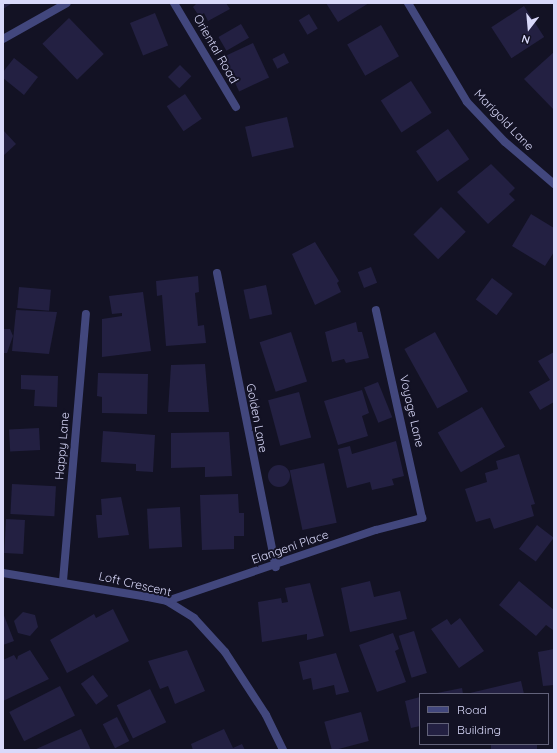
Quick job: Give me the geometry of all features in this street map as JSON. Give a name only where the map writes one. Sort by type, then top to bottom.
[{"type":"street","points":[[3,39],[67,3]]},
{"type":"street","name":"Oriental Road","points":[[174,3],[236,108]]},
{"type":"street","name":"Marigold Lane","points":[[408,3],[467,102],[505,142],[554,184]]},
{"type":"street","name":"Golden Lane","points":[[217,273],[276,567]]},
{"type":"street","name":"Voyage Lane","points":[[376,310],[422,518]]},
{"type":"street","name":"Happy Lane","points":[[63,581],[86,314]]},
{"type":"street","name":"Elangeni Place","points":[[167,601],[213,583],[276,567],[376,530],[422,518]]},
{"type":"street","name":"Loft Crescent","points":[[3,573],[63,581],[167,601],[194,618],[225,652],[266,715],[283,750]]},
{"type":"building","points":[[3,3],[10,3],[11,4],[3,9]]},
{"type":"building","points":[[197,3],[226,3],[230,9],[208,21],[204,13],[199,16],[193,7]]},
{"type":"building","points":[[326,3],[369,3],[338,22]]},
{"type":"building","points":[[524,6],[544,37],[511,58],[491,27]]},
{"type":"building","points":[[155,13],[168,45],[143,56],[130,23]]},
{"type":"building","points":[[309,14],[318,29],[307,35],[299,20]]},
{"type":"building","points":[[69,18],[104,54],[77,80],[42,44]]},
{"type":"building","points":[[241,24],[249,38],[226,51],[218,37]]},
{"type":"building","points":[[381,25],[399,56],[365,76],[347,44]]},
{"type":"building","points":[[253,43],[269,77],[239,91],[223,57]]},
{"type":"building","points":[[554,52],[554,110],[524,79]]},
{"type":"building","points":[[284,53],[289,63],[277,69],[272,59]]},
{"type":"building","points":[[14,58],[38,77],[24,95],[3,78],[3,72]]},
{"type":"building","points":[[180,65],[191,76],[179,88],[168,77]]},
{"type":"building","points":[[411,81],[432,113],[402,132],[381,101]]},
{"type":"building","points":[[185,94],[202,119],[184,131],[167,106]]},
{"type":"building","points":[[287,117],[294,147],[252,157],[245,127]]},
{"type":"building","points":[[448,129],[469,159],[437,182],[416,151]]},
{"type":"building","points":[[3,130],[16,144],[3,156]]},
{"type":"building","points":[[491,164],[515,188],[509,194],[515,200],[488,224],[457,192]]},
{"type":"building","points":[[441,207],[466,232],[438,259],[413,235]]},
{"type":"building","points":[[531,214],[554,228],[554,252],[545,266],[512,246]]},
{"type":"building","points":[[315,242],[339,281],[337,283],[341,292],[315,305],[292,254]]},
{"type":"building","points":[[371,267],[377,283],[364,288],[358,272]]},
{"type":"building","points":[[198,276],[199,292],[195,293],[198,326],[204,325],[206,343],[166,346],[162,295],[157,296],[156,281]]},
{"type":"building","points":[[492,278],[513,294],[497,315],[476,300]]},
{"type":"building","points":[[266,285],[272,314],[250,319],[244,290]]},
{"type":"building","points":[[19,287],[51,290],[49,311],[17,308]]},
{"type":"building","points":[[143,292],[151,351],[102,357],[102,319],[122,316],[122,313],[112,314],[109,296]]},
{"type":"building","points":[[16,310],[57,312],[49,354],[12,351]]},
{"type":"building","points":[[356,322],[358,332],[362,332],[369,358],[346,363],[344,359],[332,362],[325,332]]},
{"type":"building","points":[[3,329],[10,329],[13,336],[7,353],[3,353]]},
{"type":"building","points":[[291,332],[307,381],[276,392],[260,342]]},
{"type":"building","points":[[435,332],[468,391],[437,408],[404,349]]},
{"type":"building","points":[[554,352],[554,402],[540,410],[529,392],[550,380],[538,361]]},
{"type":"building","points":[[205,364],[209,412],[168,412],[171,365]]},
{"type":"building","points":[[98,373],[148,374],[147,414],[102,413],[102,397],[97,396]]},
{"type":"building","points":[[21,375],[58,376],[57,407],[34,406],[35,390],[21,389]]},
{"type":"building","points":[[378,382],[392,417],[378,423],[364,388]]},
{"type":"building","points":[[362,390],[369,413],[362,416],[368,436],[338,445],[324,401]]},
{"type":"building","points":[[299,392],[311,437],[280,446],[268,400]]},
{"type":"building","points":[[482,407],[505,447],[461,472],[438,432]]},
{"type":"building","points":[[39,428],[40,450],[10,452],[9,430]]},
{"type":"building","points":[[103,431],[155,435],[153,472],[136,471],[136,464],[101,462]]},
{"type":"building","points":[[229,432],[232,476],[205,477],[205,467],[171,468],[171,433]]},
{"type":"building","points":[[396,441],[404,476],[392,479],[394,485],[372,490],[370,482],[347,488],[338,449],[350,446],[352,454]]},
{"type":"building","points":[[519,454],[535,504],[531,505],[534,516],[494,529],[490,518],[476,522],[465,489],[487,482],[485,473],[498,469],[496,461]]},
{"type":"building","points":[[324,463],[337,523],[302,530],[290,470]]},
{"type":"building","points":[[279,465],[283,466],[289,472],[289,480],[283,486],[279,487],[275,486],[269,480],[268,476],[269,472],[275,466]]},
{"type":"building","points":[[12,484],[56,486],[54,516],[10,514]]},
{"type":"building","points":[[238,494],[239,513],[244,513],[244,536],[234,536],[234,549],[202,550],[200,495]]},
{"type":"building","points":[[121,497],[129,535],[98,538],[96,515],[102,515],[101,499]]},
{"type":"building","points":[[180,507],[182,547],[149,549],[147,509]]},
{"type":"building","points":[[6,519],[25,520],[23,554],[4,553]]},
{"type":"building","points":[[537,525],[554,538],[536,562],[519,549]]},
{"type":"building","points":[[370,581],[374,597],[400,591],[407,619],[350,632],[341,588]]},
{"type":"building","points":[[519,581],[554,610],[553,630],[546,625],[536,636],[499,605]]},
{"type":"building","points":[[310,583],[324,636],[307,640],[307,634],[262,642],[258,602],[281,598],[282,603],[288,602],[285,588]]},
{"type":"building","points":[[113,609],[129,641],[67,673],[50,640],[94,614],[96,618]]},
{"type":"building","points":[[23,612],[35,615],[38,627],[30,636],[18,633],[14,621]]},
{"type":"building","points":[[3,613],[14,641],[3,645]]},
{"type":"building","points":[[460,618],[484,651],[459,668],[431,629],[447,619],[451,625]]},
{"type":"building","points":[[414,631],[427,673],[412,678],[399,636]]},
{"type":"building","points":[[393,633],[399,649],[395,651],[406,682],[377,692],[359,645]]},
{"type":"building","points":[[554,649],[554,685],[543,686],[538,652]]},
{"type":"building","points":[[30,650],[49,679],[3,701],[3,660],[14,655],[17,660],[18,656]]},
{"type":"building","points":[[187,650],[205,691],[175,704],[168,686],[160,689],[148,661]]},
{"type":"building","points":[[336,653],[349,692],[336,695],[334,685],[313,690],[311,678],[303,680],[299,662]]},
{"type":"building","points":[[93,675],[108,696],[96,705],[81,684]]},
{"type":"building","points":[[521,681],[524,693],[470,693]]},
{"type":"building","points":[[60,686],[75,715],[24,741],[9,712]]},
{"type":"building","points":[[462,688],[463,693],[437,693]]},
{"type":"building","points":[[150,689],[166,722],[133,738],[117,705]]},
{"type":"building","points":[[419,697],[419,726],[411,728],[405,701]]},
{"type":"building","points":[[361,712],[369,741],[332,750],[324,722]]},
{"type":"building","points":[[117,717],[129,741],[115,748],[103,724]]},
{"type":"building","points":[[81,729],[91,750],[34,750]]},
{"type":"building","points":[[224,729],[233,748],[242,744],[245,750],[193,750],[191,744]]},
{"type":"building","points":[[491,745],[537,745],[537,750],[491,750]]}]
